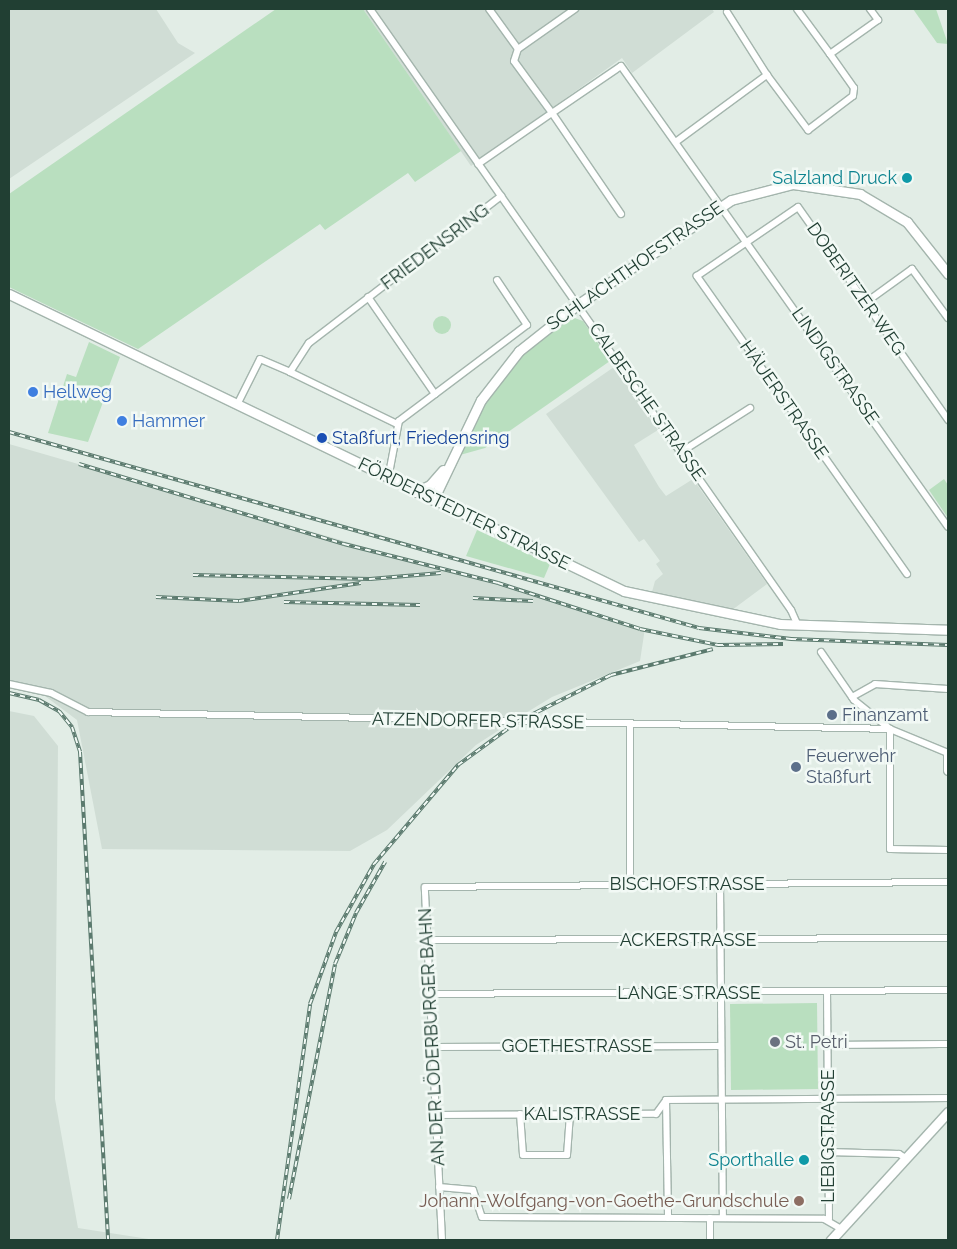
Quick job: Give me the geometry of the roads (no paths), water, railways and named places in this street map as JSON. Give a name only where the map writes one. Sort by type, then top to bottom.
[{"type":"main road","name":"SCHLACHTHOFSTRASSE","points":[[433,500],[498,375],[528,342],[577,305],[722,204],[784,184],[849,191],[880,203],[908,222],[948,274]]},
{"type":"main road","name":"FÖRDERSTEDTER STRASSE","points":[[9,294],[388,479],[624,591],[798,626],[948,630]]},
{"type":"main road","name":"SCHLACHTHOFSTRASSE","points":[[415,492],[448,468]]},
{"type":"main road","points":[[948,754],[948,770]]},
{"type":"main road","points":[[831,1240],[948,1112]]},
{"type":"street","name":"CALBESCHE STRASSE","points":[[370,9],[791,610],[798,626]]},
{"type":"street","points":[[489,9],[518,49]]},
{"type":"street","points":[[575,9],[518,49],[514,61],[621,214]]},
{"type":"street","points":[[727,12],[767,75],[808,130],[855,92],[797,9]]},
{"type":"street","points":[[830,54],[878,20],[870,9]]},
{"type":"street","name":"LINDIGSTRASSE","points":[[552,113],[621,66],[722,204],[948,527]]},
{"type":"street","points":[[677,141],[767,75]]},
{"type":"street","points":[[478,164],[552,113]]},
{"type":"street","name":"FRIEDENSRING","points":[[290,372],[309,343],[501,196]]},
{"type":"street","name":"DOBERITZER WEG","points":[[747,240],[798,207],[948,420]]},
{"type":"street","name":"HÄUERSTRASSE","points":[[747,240],[697,276],[906,574]]},
{"type":"street","points":[[866,303],[912,269],[948,318]]},
{"type":"street","points":[[388,479],[397,424],[527,325],[497,280]]},
{"type":"street","name":"FRIEDENSRING","points":[[368,297],[435,394]]},
{"type":"street","points":[[237,405],[260,359],[397,424]]},
{"type":"street","points":[[681,452],[750,408]]},
{"type":"street","points":[[822,652],[852,697],[890,729],[888,766],[890,849],[948,850]]},
{"type":"street","name":"ATZENDORFER STRASSE","points":[[9,684],[51,693],[88,712],[890,729],[948,754]]},
{"type":"street","points":[[852,697],[875,684],[948,689]]},
{"type":"street","points":[[630,724],[630,883]]},
{"type":"street","name":"BISCHOFSTRASSE","points":[[425,887],[630,883],[948,882]]},
{"type":"street","points":[[720,884],[723,1218]]},
{"type":"street","name":"AN DER LÖDERBURGER BAHN","points":[[425,887],[442,1240]]},
{"type":"street","name":"ACKERSTRASSE","points":[[428,940],[948,938]]},
{"type":"street","name":"LANGE STRASSE","points":[[430,994],[948,990]]},
{"type":"street","name":"LIEBIGSTRASSE","points":[[828,992],[829,1220]]},
{"type":"street","points":[[828,1045],[948,1044]]},
{"type":"street","name":"GOETHESTRASSE","points":[[433,1047],[721,1046]]},
{"type":"street","name":"KALISTRASSE","points":[[436,1115],[656,1114],[666,1100],[948,1098]]},
{"type":"street","points":[[666,1100],[668,1218]]},
{"type":"street","points":[[520,1114],[523,1155],[558,1155],[570,1152],[570,1114]]},
{"type":"street","points":[[828,1152],[900,1154],[906,1158]]},
{"type":"street","points":[[439,1187],[473,1190],[482,1217],[829,1220],[841,1229]]},
{"type":"street","points":[[710,1218],[710,1240]]},
{"type":"railway","points":[[9,432],[699,628],[791,639],[948,645]]},
{"type":"railway","points":[[79,464],[344,544],[498,583],[640,629],[718,645],[783,644]]},
{"type":"railway","points":[[193,575],[370,579],[441,573]]},
{"type":"railway","points":[[156,597],[239,601],[361,583]]},
{"type":"railway","points":[[473,598],[533,601]]},
{"type":"railway","points":[[284,602],[420,605]]},
{"type":"railway","points":[[277,1240],[310,1004],[336,932],[374,864],[458,765],[517,722],[611,675],[713,649]]},
{"type":"railway","points":[[9,693],[39,700],[59,711],[72,727],[80,752],[108,1240]]},
{"type":"railway","points":[[289,1199],[335,964],[356,913],[385,862]]},
{"type":"place","name":"Salzland Druck","points":[[907,178]]},
{"type":"place","name":"Hellweg","points":[[33,392]]},
{"type":"place","name":"Hammer","points":[[122,421]]},
{"type":"place","name":"Staßfurt, Friedensring","points":[[322,438]]},
{"type":"place","name":"Finanzamt","points":[[832,715]]},
{"type":"place","name":"Feuerwehr Staßfurt","points":[[796,767]]},
{"type":"place","name":"St. Petri","points":[[775,1042]]},
{"type":"place","name":"Sporthalle","points":[[804,1160]]},
{"type":"place","name":"Johann-Wolfgang-von-Goethe-Grundschule","points":[[799,1201]]}]
